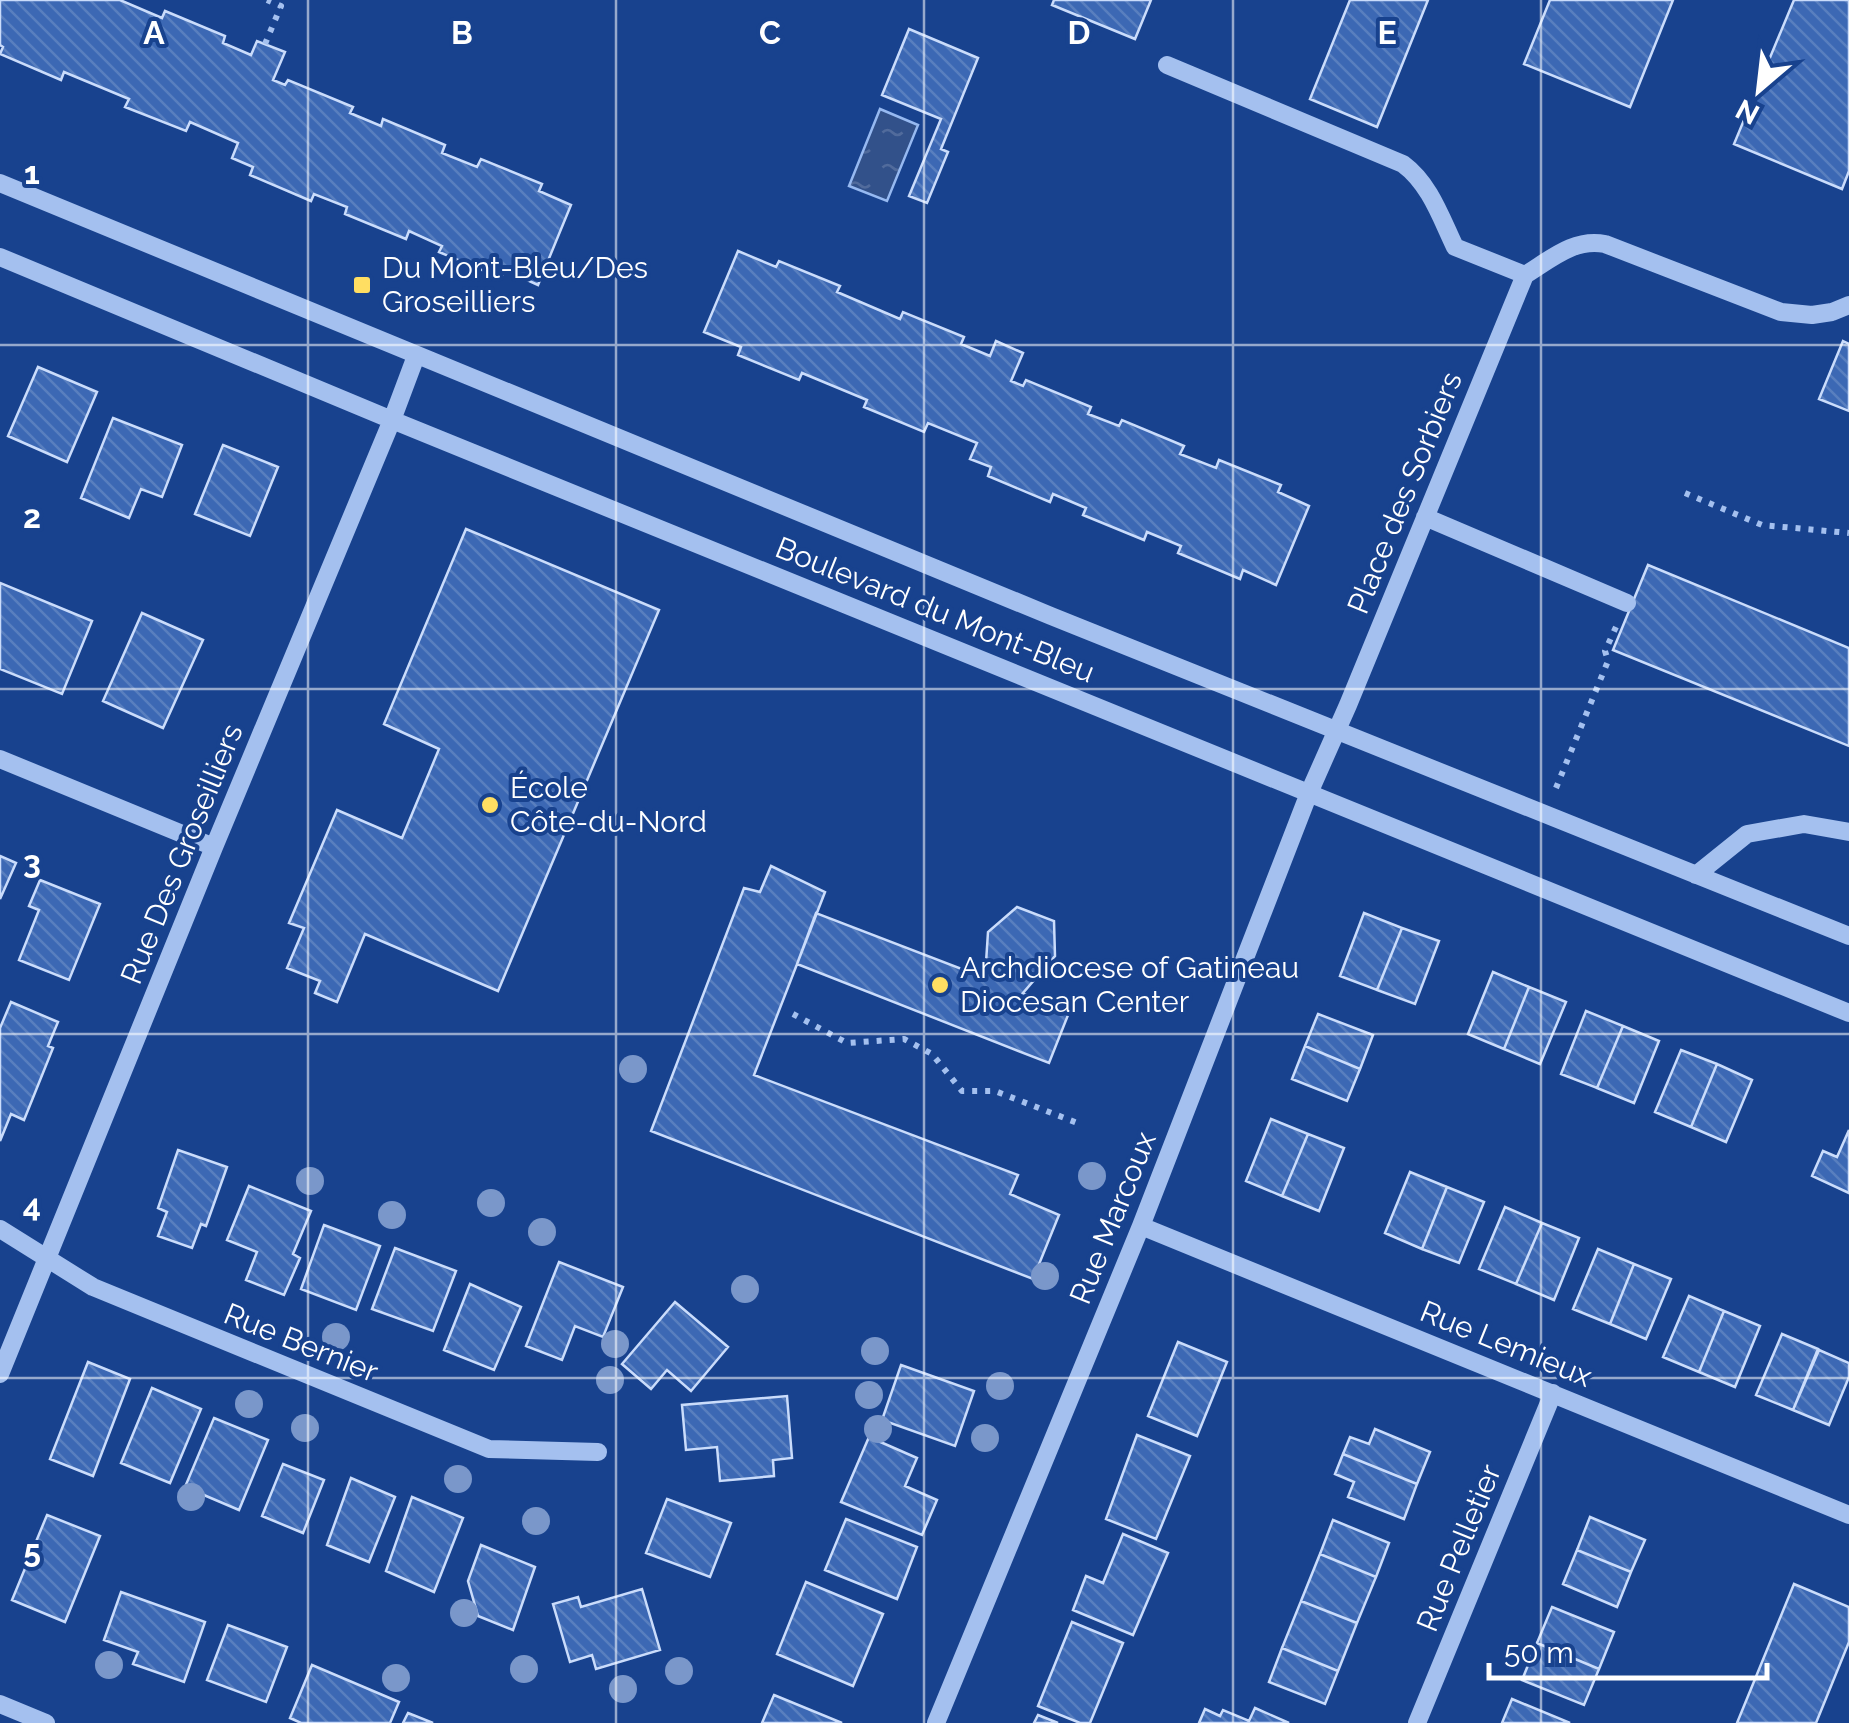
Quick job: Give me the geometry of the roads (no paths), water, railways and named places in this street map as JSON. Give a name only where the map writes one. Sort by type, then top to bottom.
[{"type":"street","points":[[1167,65],[1403,164],[1424,184],[1455,247],[1526,275],[1569,248],[1590,241],[1781,312],[1812,315],[1849,305]]},
{"type":"street","name":"Boulevard du Mont-Bleu","points":[[0,183],[1336,732],[1849,936]]},
{"type":"street","name":"Boulevard du Mont-Bleu","points":[[0,257],[1849,1013]]},
{"type":"street","name":"Place des Sorbiers","points":[[1336,732],[1526,275]]},
{"type":"street","name":"Rue Des Groseilliers","points":[[0,1374],[416,356]]},
{"type":"street","points":[[1425,518],[1627,603]]},
{"type":"street","name":"Rue Marcoux","points":[[936,1723],[1141,1226],[1336,732]]},
{"type":"street","points":[[0,759],[214,847]]},
{"type":"street","points":[[1696,875],[1746,834],[1804,824],[1849,832]]},
{"type":"street","name":"Rue Lemieux","points":[[1141,1226],[1849,1515]]},
{"type":"street","name":"Rue Bernier","points":[[0,1229],[93,1287],[489,1449],[598,1452]]},
{"type":"street","name":"Rue Pelletier","points":[[1417,1723],[1553,1394]]},
{"type":"street","points":[[0,1704],[46,1723]]},
{"type":"water","points":[[880,109],[918,125],[887,201],[849,186]]},
{"type":"place","name":"Du Mont-Bleu/Des Groseilliers","points":[[362,285]]},
{"type":"place","name":"École Côte-du-Nord","points":[[490,805]]},
{"type":"place","name":"Archdiocese of Gatineau Diocesan Center","points":[[940,985]]}]
